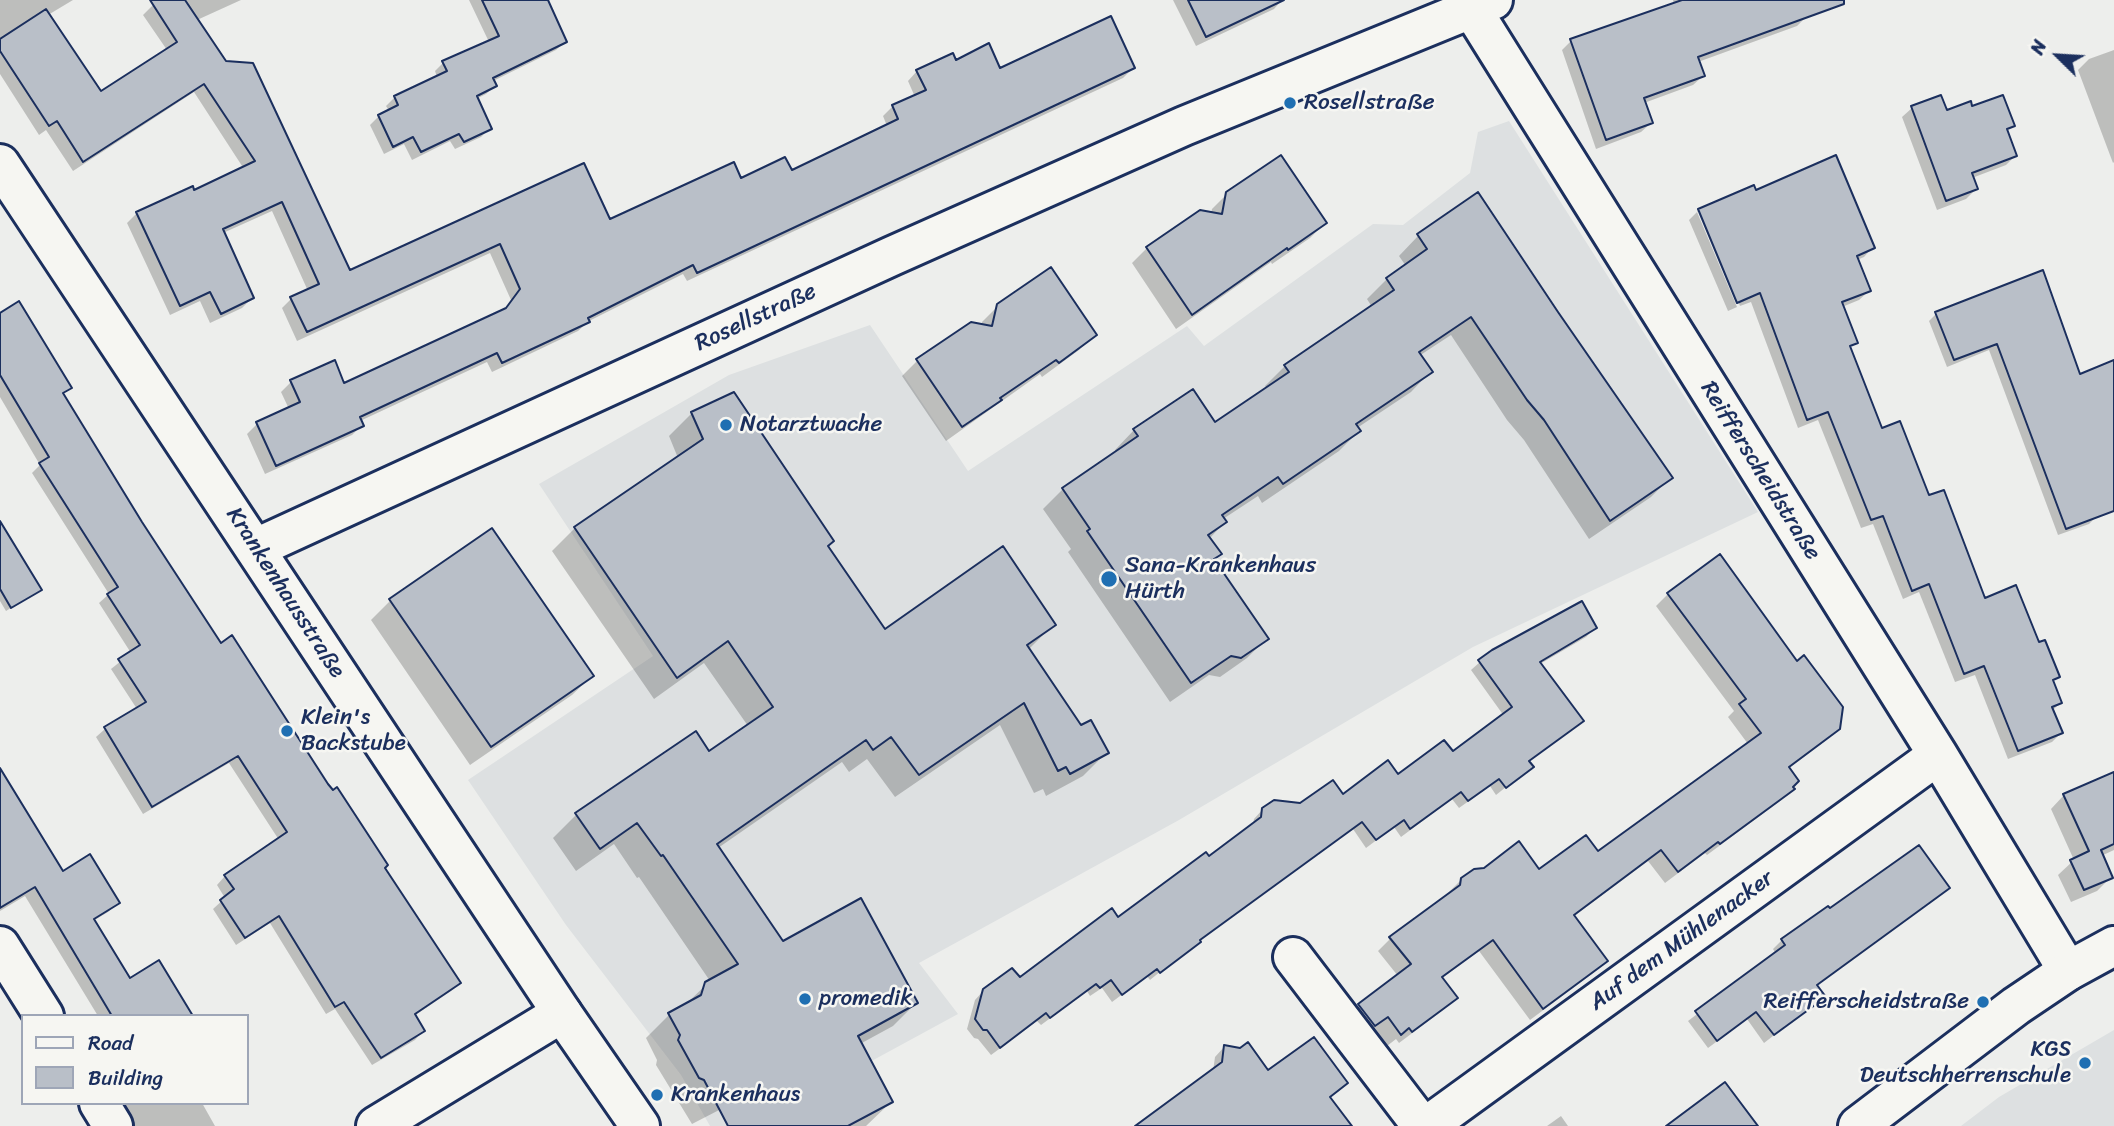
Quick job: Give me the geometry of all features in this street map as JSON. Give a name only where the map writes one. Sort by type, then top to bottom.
[{"type":"street","name":"Rosellstraße","points":[[256,548],[1158,137],[1477,3]]},
{"type":"street","name":"Reifferscheidstraße","points":[[1477,3],[2068,971]]},
{"type":"street","name":"Krankenhausstraße","points":[[0,163],[562,1013],[640,1126]]},
{"type":"street","name":"Auf dem Mühlenacker","points":[[1293,957],[1425,1126],[1938,755]]},
{"type":"street","points":[[0,946],[43,1014]]},
{"type":"street","points":[[1857,1126],[2016,1006],[2068,971],[2114,946]]},
{"type":"street","points":[[376,1126],[562,1013]]},
{"type":"street","points":[[100,1105],[113,1126]]},
{"type":"shaded area","name":"Sana-Krankenhaus Hürth","points":[[1509,121],[1758,512],[1473,647],[1179,820],[919,963],[958,1014],[752,1126],[710,1126],[681,1075],[566,925],[468,780],[653,656],[539,484],[729,375],[870,325],[968,471],[1187,326],[1204,346],[1373,224],[1403,225],[1470,173],[1478,132]]},
{"type":"shaded area","name":"KGS Deutschherrenschule","points":[[2114,1030],[2114,1126],[1961,1126],[1999,1097]]},
{"type":"building","points":[[150,0],[185,0],[226,61],[253,63],[350,270],[584,163],[610,219],[734,162],[741,178],[785,157],[792,170],[898,119],[892,105],[926,90],[916,70],[953,53],[956,60],[989,43],[1000,68],[1111,16],[1135,68],[697,273],[693,265],[588,318],[590,322],[502,363],[497,353],[360,417],[364,426],[276,466],[256,422],[300,402],[290,380],[335,360],[344,383],[506,308],[520,289],[500,244],[307,332],[290,297],[319,284],[282,202],[223,229],[254,298],[221,314],[210,292],[180,306],[136,212],[193,186],[194,190],[255,161],[204,84],[83,162],[57,121],[49,126],[0,51],[0,39],[46,9],[101,91],[177,42]]},
{"type":"building","points":[[482,0],[548,0],[567,42],[493,78],[497,86],[477,96],[492,129],[464,142],[459,134],[421,152],[413,137],[393,147],[378,115],[398,105],[394,96],[447,71],[442,61],[499,36]]},
{"type":"building","points":[[1188,0],[1284,0],[1206,37]]},
{"type":"building","points":[[1682,0],[1844,0],[1844,4],[1698,57],[1705,76],[1644,98],[1653,123],[1606,140],[1570,39]]},
{"type":"building","points":[[1941,95],[1947,110],[1971,101],[1972,106],[2003,95],[2015,126],[2007,129],[2017,156],[1972,173],[1978,189],[1946,201],[1911,106]]},
{"type":"building","points":[[1281,155],[1327,223],[1192,315],[1146,247],[1200,210],[1222,214],[1226,192]]},
{"type":"building","points":[[1836,155],[1875,248],[1857,256],[1871,291],[1842,302],[1858,343],[1850,346],[1882,428],[1900,421],[1929,495],[1944,490],[1985,598],[2016,585],[2039,642],[2045,640],[2060,677],[2053,680],[2062,703],[2052,707],[2063,733],[2018,751],[1984,666],[1964,674],[1929,584],[1912,591],[1883,516],[1871,520],[1828,412],[1807,420],[1760,293],[1737,303],[1698,209],[1754,185],[1756,190]]},
{"type":"building","points":[[1478,192],[1673,478],[1610,521],[1544,420],[1527,400],[1471,317],[1419,352],[1433,372],[1356,424],[1361,431],[1283,484],[1278,477],[1222,515],[1227,522],[1208,535],[1222,554],[1214,559],[1269,639],[1241,658],[1231,656],[1191,683],[1087,531],[1090,529],[1062,488],[1138,436],[1133,429],[1193,389],[1215,422],[1289,372],[1284,365],[1394,290],[1386,278],[1427,249],[1417,234]]},
{"type":"building","points":[[1051,267],[1097,335],[1059,363],[1056,360],[1000,398],[1002,400],[962,427],[916,359],[971,322],[992,326],[997,304]]},
{"type":"building","points":[[2043,270],[2080,374],[2114,360],[2114,511],[2066,529],[1997,344],[1954,360],[1935,312]]},
{"type":"building","points":[[19,301],[72,388],[63,393],[142,522],[221,643],[232,635],[328,784],[333,790],[337,787],[388,865],[385,868],[461,983],[415,1014],[425,1031],[381,1058],[344,1002],[335,1007],[279,916],[245,938],[220,900],[234,889],[224,875],[287,832],[238,756],[152,807],[104,727],[146,702],[118,659],[140,645],[107,594],[118,587],[39,463],[49,457],[0,375],[0,313]]},
{"type":"building","points":[[734,392],[834,541],[828,546],[885,629],[1003,546],[1056,625],[1027,645],[1081,725],[1091,720],[1109,753],[1070,774],[1066,767],[1058,771],[1024,703],[919,775],[891,737],[873,750],[866,740],[717,844],[783,941],[861,898],[918,1003],[858,1036],[893,1102],[848,1126],[728,1126],[704,1080],[699,1078],[678,1040],[680,1035],[668,1013],[701,995],[705,982],[738,964],[663,855],[661,856],[637,823],[600,849],[575,813],[696,731],[709,751],[773,707],[728,641],[677,678],[574,527],[703,439],[691,412]]},
{"type":"building","points":[[0,521],[42,590],[11,608],[0,589]]},
{"type":"building","points":[[492,528],[594,676],[491,747],[389,599]]},
{"type":"building","points":[[1720,554],[1797,661],[1804,655],[1843,707],[1840,729],[1789,767],[1799,781],[1793,787],[1795,789],[1720,844],[1718,842],[1678,872],[1661,850],[1574,915],[1608,961],[1543,1009],[1493,940],[1442,977],[1458,998],[1412,1032],[1409,1028],[1401,1035],[1388,1017],[1375,1026],[1358,1004],[1411,964],[1389,937],[1460,885],[1461,878],[1474,869],[1484,868],[1519,841],[1539,869],[1586,835],[1598,851],[1761,733],[1739,704],[1746,699],[1667,593]]},
{"type":"building","points":[[1582,601],[1597,628],[1540,662],[1584,721],[1529,761],[1534,767],[1506,788],[1499,779],[1468,801],[1461,792],[1410,829],[1404,820],[1376,840],[1362,822],[1200,940],[1201,942],[1160,973],[1157,969],[1122,995],[1111,980],[1100,988],[1096,984],[1050,1018],[1046,1013],[1000,1048],[975,1019],[983,989],[1012,968],[1020,977],[1112,908],[1118,917],[1206,852],[1209,856],[1261,817],[1262,808],[1274,800],[1300,803],[1333,780],[1343,794],[1388,760],[1398,774],[1444,740],[1453,751],[1512,707],[1478,660]]},
{"type":"building","points":[[0,768],[63,871],[90,854],[120,903],[94,919],[130,978],[159,960],[192,1014],[111,1014],[35,887],[0,908]]},
{"type":"building","points":[[2114,772],[2114,844],[2101,850],[2113,878],[2084,890],[2070,860],[2089,851],[2063,794]]},
{"type":"building","points":[[1919,845],[1950,888],[1817,985],[1826,997],[1774,1035],[1756,1012],[1717,1041],[1695,1011],[1785,945],[1781,939]]},
{"type":"building","points":[[1314,1037],[1348,1083],[1330,1097],[1352,1126],[1135,1126],[1222,1062],[1224,1045],[1240,1048],[1248,1042],[1268,1070]]},
{"type":"building","points":[[1725,1082],[1758,1126],[1666,1126]]},
{"type":"place","name":"Rosellstraße","points":[[1290,103]]},
{"type":"place","name":"Notarztwache","points":[[726,425]]},
{"type":"place","name":"Sana-Krankenhaus Hürth","points":[[1109,579]]},
{"type":"place","name":"Klein's Backstube","points":[[287,731]]},
{"type":"place","name":"promedik","points":[[805,999]]},
{"type":"place","name":"Reifferscheidstraße","points":[[1983,1002]]},
{"type":"place","name":"KGS Deutschherrenschule","points":[[2085,1063]]},
{"type":"place","name":"Krankenhaus","points":[[657,1095]]}]
